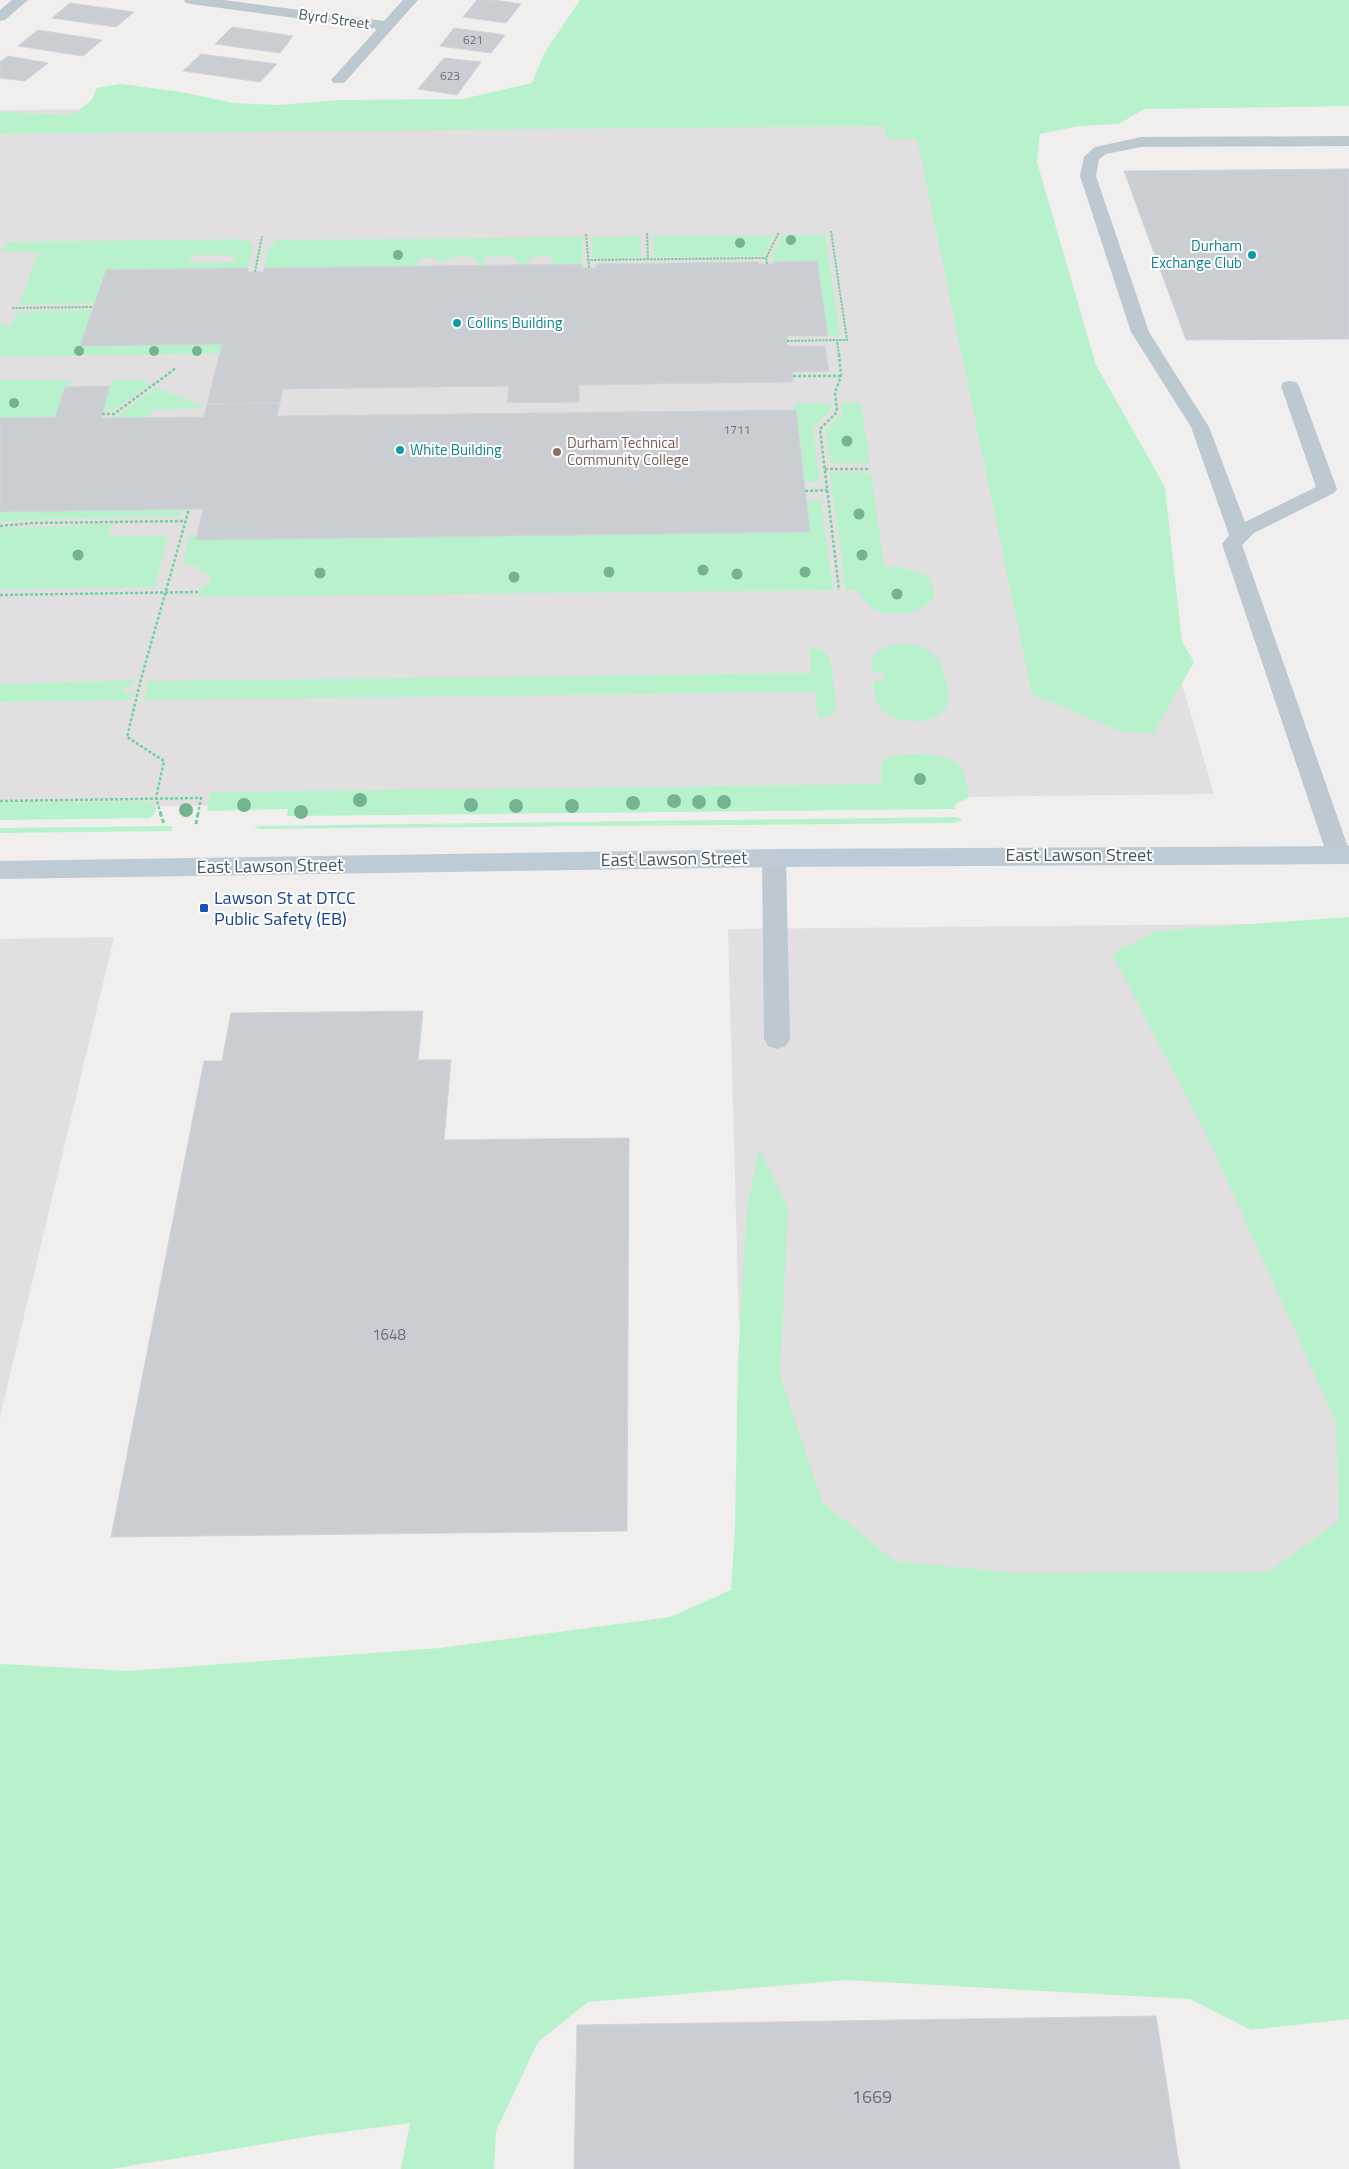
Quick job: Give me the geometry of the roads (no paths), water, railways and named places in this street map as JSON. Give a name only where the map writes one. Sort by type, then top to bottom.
[{"type":"street","points":[[0,17],[21,0]]},
{"type":"street","name":"Byrd Street","points":[[191,0],[387,26]]},
{"type":"street","points":[[339,80],[411,0]]},
{"type":"street","name":"East Lawson Street","points":[[0,870],[774,858],[1344,855]]},
{"type":"lane","points":[[1240,537],[1200,426],[1140,332],[1088,176],[1092,157],[1101,150],[1141,142],[1349,141]]},
{"type":"lane","points":[[1290,386],[1327,489],[1247,528],[1232,544],[1344,855]]},
{"type":"lane","points":[[774,858],[777,1039]]},
{"type":"place","name":"Durham Exchange Club","points":[[1252,255]]},
{"type":"place","name":"Collins Building","points":[[457,323]]},
{"type":"place","name":"White Building","points":[[400,450]]},
{"type":"place","name":"Durham Technical Community College","points":[[557,452]]},
{"type":"place","name":"Lawson St at DTCC Public Safety (EB)","points":[[204,908]]}]
